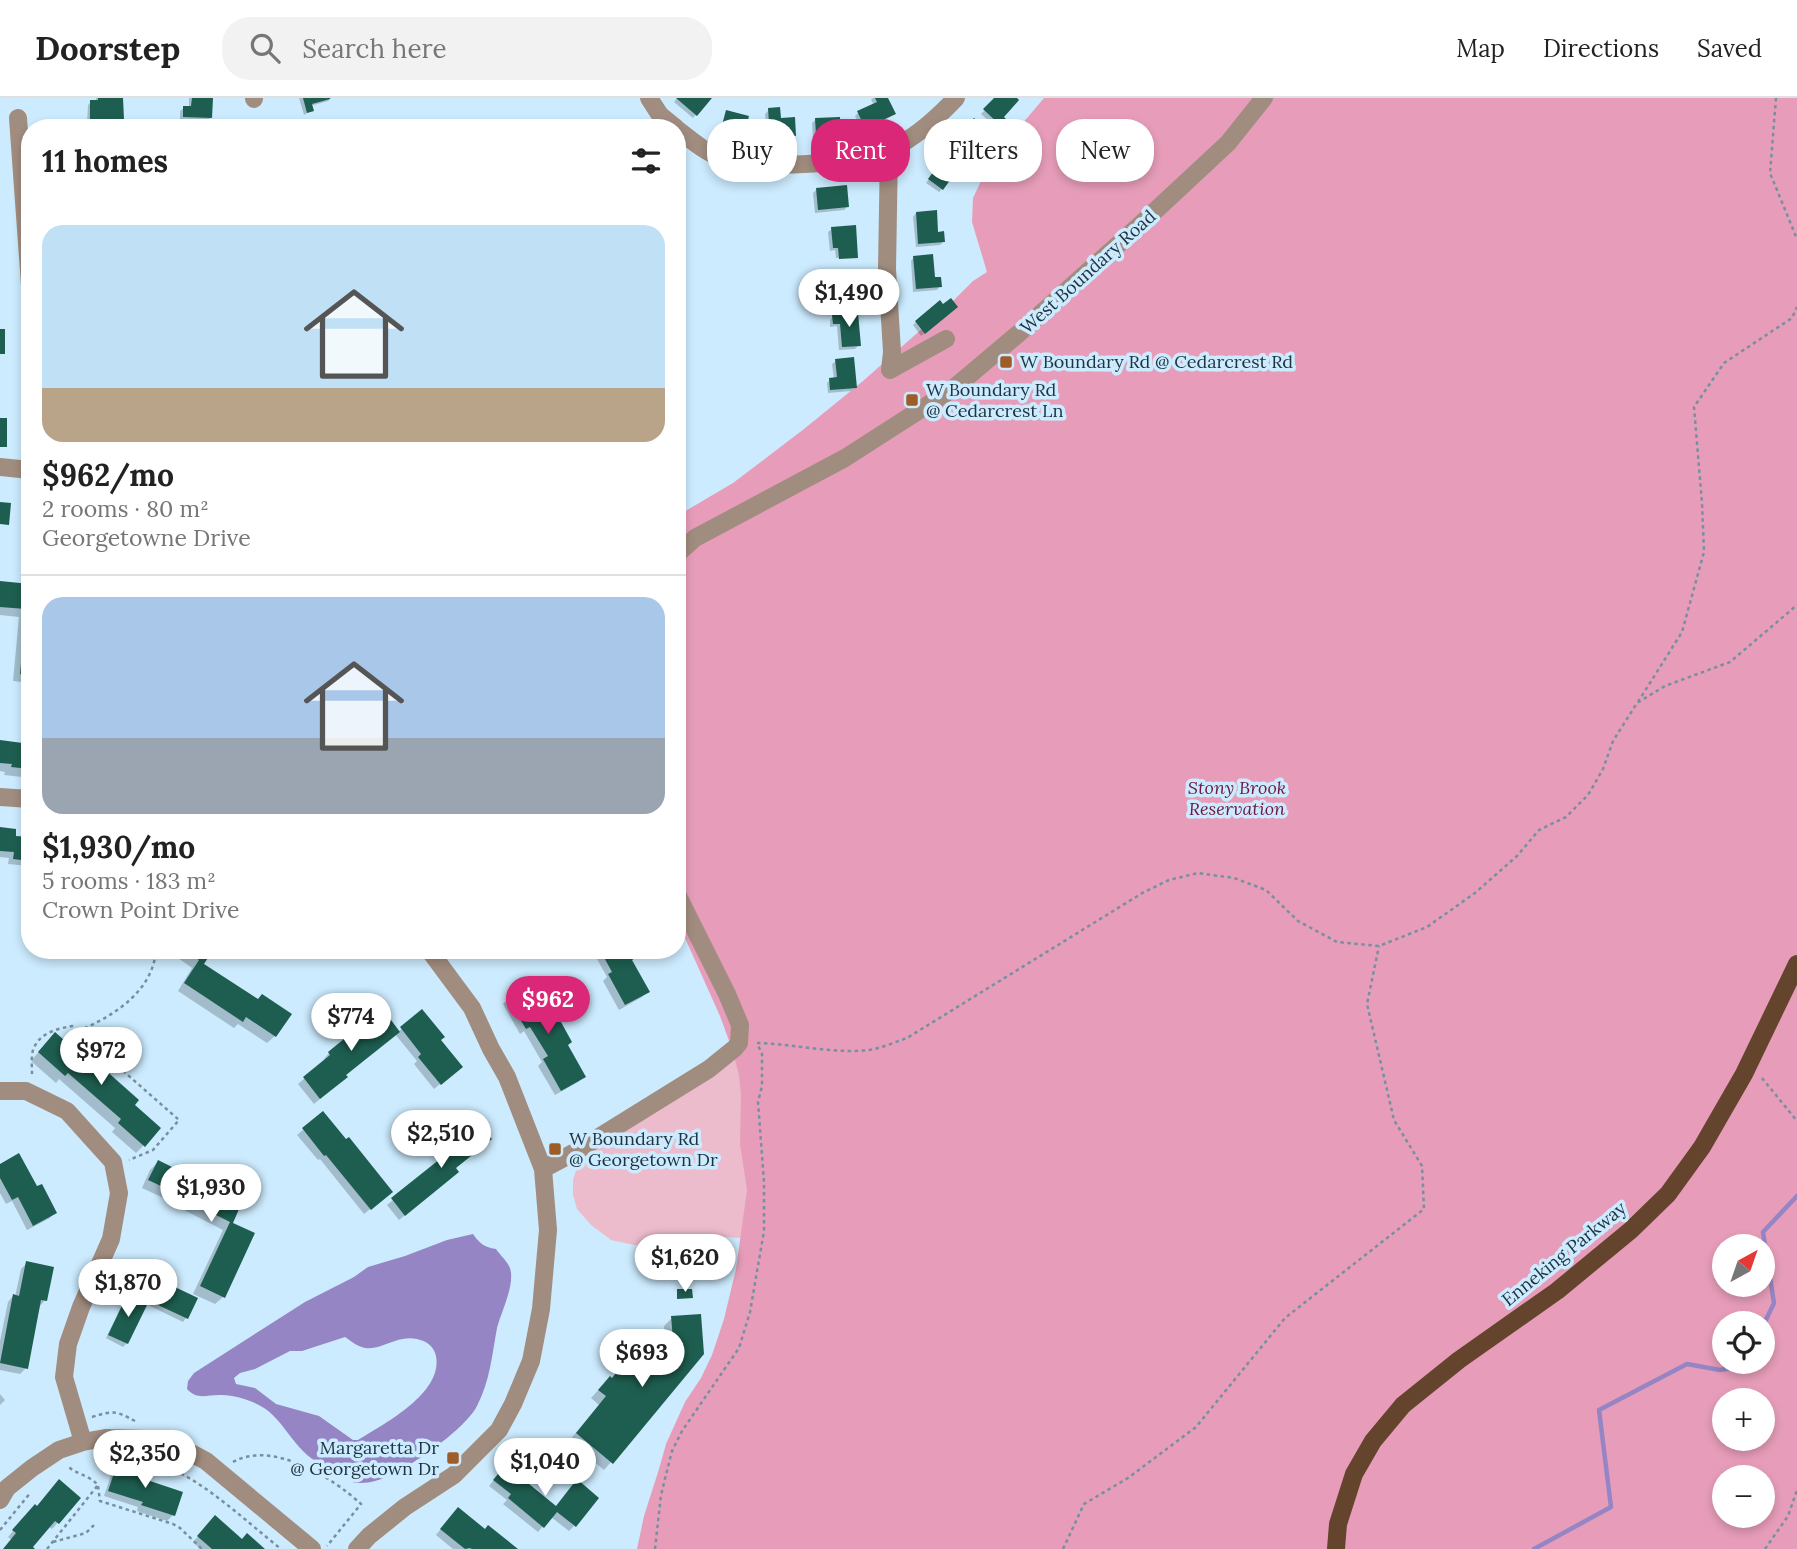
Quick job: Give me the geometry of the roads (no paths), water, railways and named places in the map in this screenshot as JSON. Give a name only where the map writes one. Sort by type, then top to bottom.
[{"type":"main road","name":"Enneking Parkway","points":[[1336,1549],[1338,1524],[1354,1474],[1373,1441],[1403,1405],[1459,1360],[1557,1291],[1631,1230],[1668,1194],[1702,1147],[1750,1063],[1797,964]]},
{"type":"street","points":[[649,98],[665,119]]},
{"type":"street","points":[[910,138],[956,98]]},
{"type":"street","name":"West Boundary Road","points":[[686,546],[695,538],[845,458],[954,387],[1018,334],[1151,215],[1228,143],[1264,98]]},
{"type":"street","points":[[18,118],[21,160]]},
{"type":"street","points":[[686,136],[721,158],[751,164],[811,163]]},
{"type":"street","points":[[888,182],[887,269],[892,352],[890,370],[946,339]]},
{"type":"street","points":[[0,467],[21,469]]},
{"type":"street","points":[[0,797],[21,798]]},
{"type":"street","points":[[543,1169],[709,1069],[735,1048],[740,1025],[686,912]]},
{"type":"street","points":[[357,1549],[405,1507],[454,1475],[499,1430],[531,1361],[541,1309],[548,1230],[543,1169],[507,1077],[472,1008],[436,959]]},
{"type":"street","points":[[0,1091],[26,1091],[67,1111],[113,1162],[119,1193],[111,1239],[68,1344],[64,1377],[83,1442]]},
{"type":"street","points":[[0,1500],[8,1488],[32,1468],[63,1457],[83,1442],[104,1438],[145,1439],[178,1446],[206,1461],[319,1547]]},
{"type":"waterway","points":[[1770,1311],[1774,1303],[1763,1232],[1797,1196]]},
{"type":"waterway","points":[[1534,1549],[1611,1507],[1599,1410],[1687,1364],[1712,1369]]},
{"type":"place","name":"W Boundary Rd @ Cedarcrest Rd","points":[[1006,362]]},
{"type":"place","name":"W Boundary Rd @ Cedarcrest Ln","points":[[912,400]]},
{"type":"place","name":"W Boundary Rd @ Georgetown Dr","points":[[555,1149]]},
{"type":"place","name":"Margaretta Dr @ Georgetown Dr","points":[[453,1458]]},
{"type":"park label","name":"Stony Brook Reservation","points":[[1237,798]]}]
